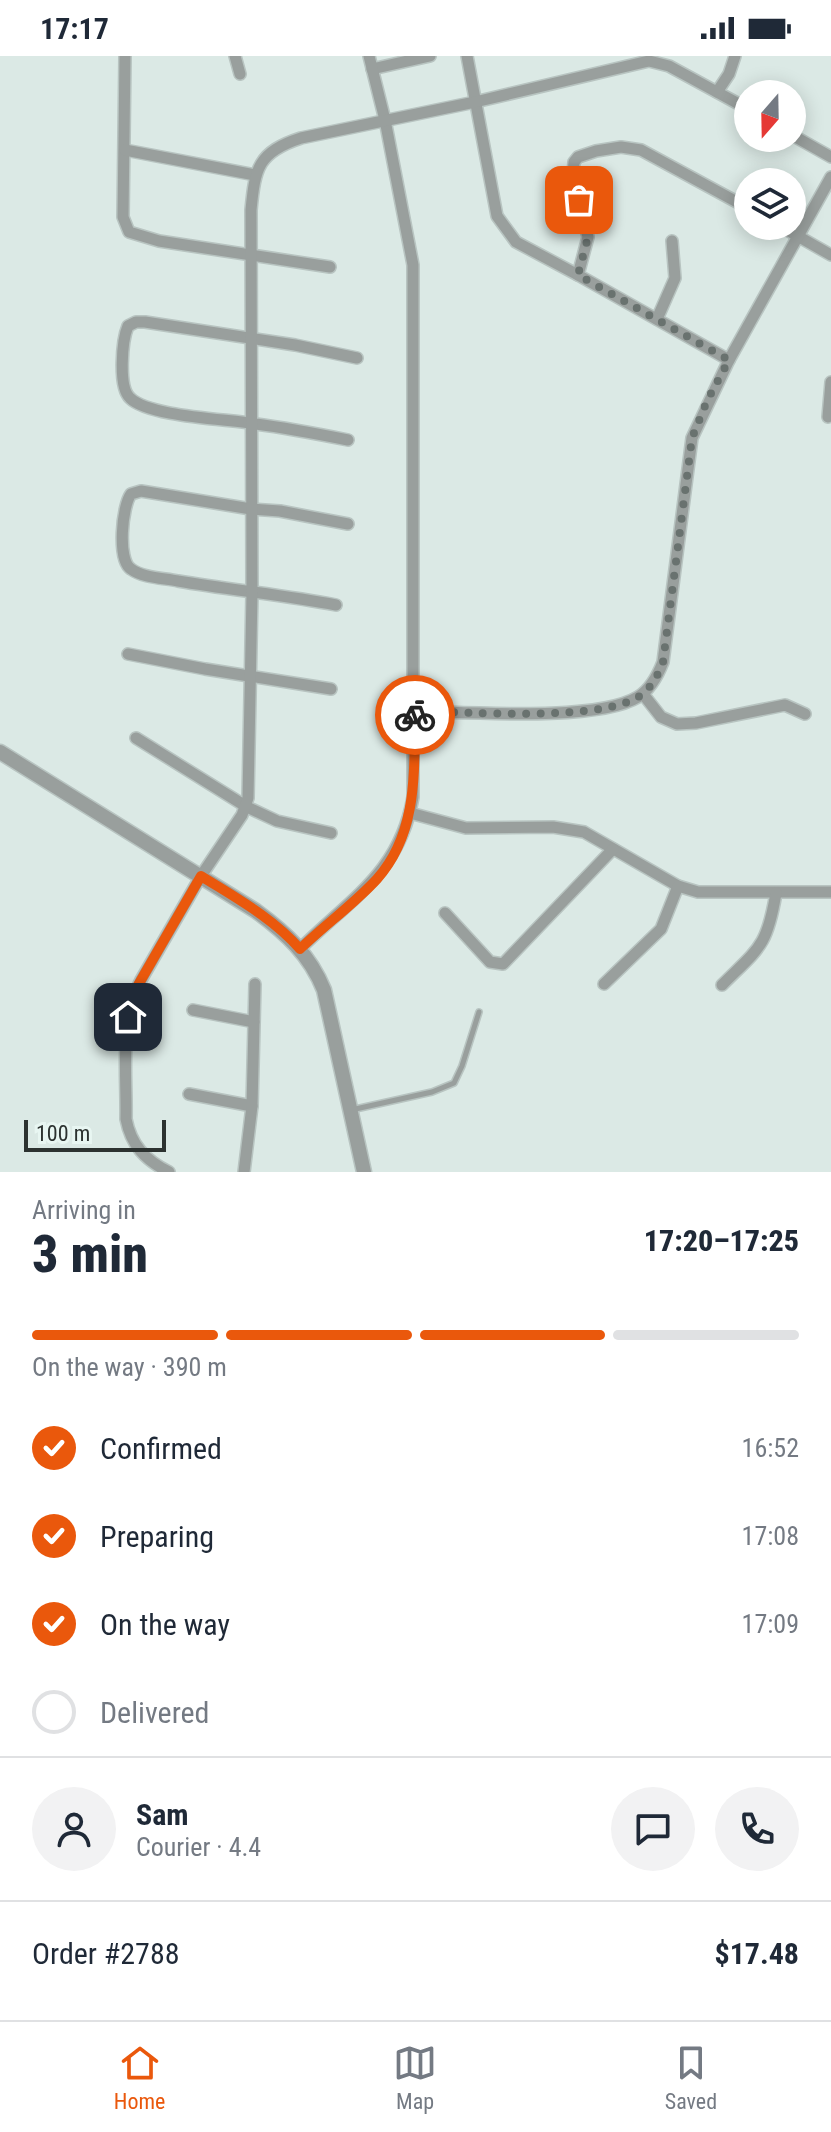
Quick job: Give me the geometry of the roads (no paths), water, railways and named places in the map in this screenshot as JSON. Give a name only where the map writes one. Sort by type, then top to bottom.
[{"type":"street","points":[[125,56],[123,217],[129,232],[143,238],[288,258],[330,267]]},
{"type":"street","points":[[235,56],[240,74]]},
{"type":"street","points":[[300,949],[377,878],[389,861],[410,813],[414,781],[415,290],[410,246],[369,56]]},
{"type":"street","points":[[372,69],[430,56]]},
{"type":"street","points":[[467,56],[492,196],[502,226],[516,242],[729,360]]},
{"type":"street","points":[[717,92],[729,74],[735,56]]},
{"type":"street","points":[[169,1172],[142,1154],[128,1132],[128,1017],[133,994],[201,876],[247,807],[252,593],[251,255],[255,175],[260,163],[283,144],[649,61],[669,66],[734,101]]},
{"type":"street","points":[[806,143],[831,157]]},
{"type":"street","points":[[578,275],[588,237],[573,175],[573,166],[578,157],[621,147],[641,150],[734,200]]},
{"type":"street","points":[[125,150],[255,175]]},
{"type":"street","points":[[806,224],[831,177]]},
{"type":"street","points":[[415,711],[594,710],[617,706],[643,694],[658,675],[663,662],[692,438],[707,401],[797,240]]},
{"type":"street","points":[[804,240],[831,255]]},
{"type":"street","points":[[657,319],[675,278],[672,241]]},
{"type":"street","points":[[348,440],[141,405],[125,392],[123,365],[126,329],[136,322],[295,345],[357,358]]},
{"type":"street","points":[[828,417],[831,382]]},
{"type":"street","points":[[336,605],[150,576],[131,570],[125,560],[123,531],[127,498],[135,492],[149,492],[348,524]]},
{"type":"street","points":[[128,654],[331,689]]},
{"type":"street","points":[[643,694],[661,717],[677,724],[686,725],[785,705],[805,714]]},
{"type":"street","points":[[136,738],[247,807],[277,821],[331,833]]},
{"type":"street","points":[[0,752],[256,911],[282,930],[300,949],[316,969],[324,990],[364,1172]]},
{"type":"street","points":[[410,813],[474,829],[568,828],[584,832],[678,886],[710,894],[831,892]]},
{"type":"street","points":[[445,913],[490,962],[503,964],[613,849]]},
{"type":"street","points":[[604,984],[661,929],[678,886]]},
{"type":"street","points":[[722,985],[765,941],[771,926],[776,893]]},
{"type":"street","points":[[244,1172],[252,1106],[255,984]]},
{"type":"street","points":[[193,1010],[254,1022]]},
{"type":"street","points":[[189,1094],[252,1106]]},
{"type":"lane","points":[[351,1110],[432,1092],[454,1083],[479,1012]]}]
